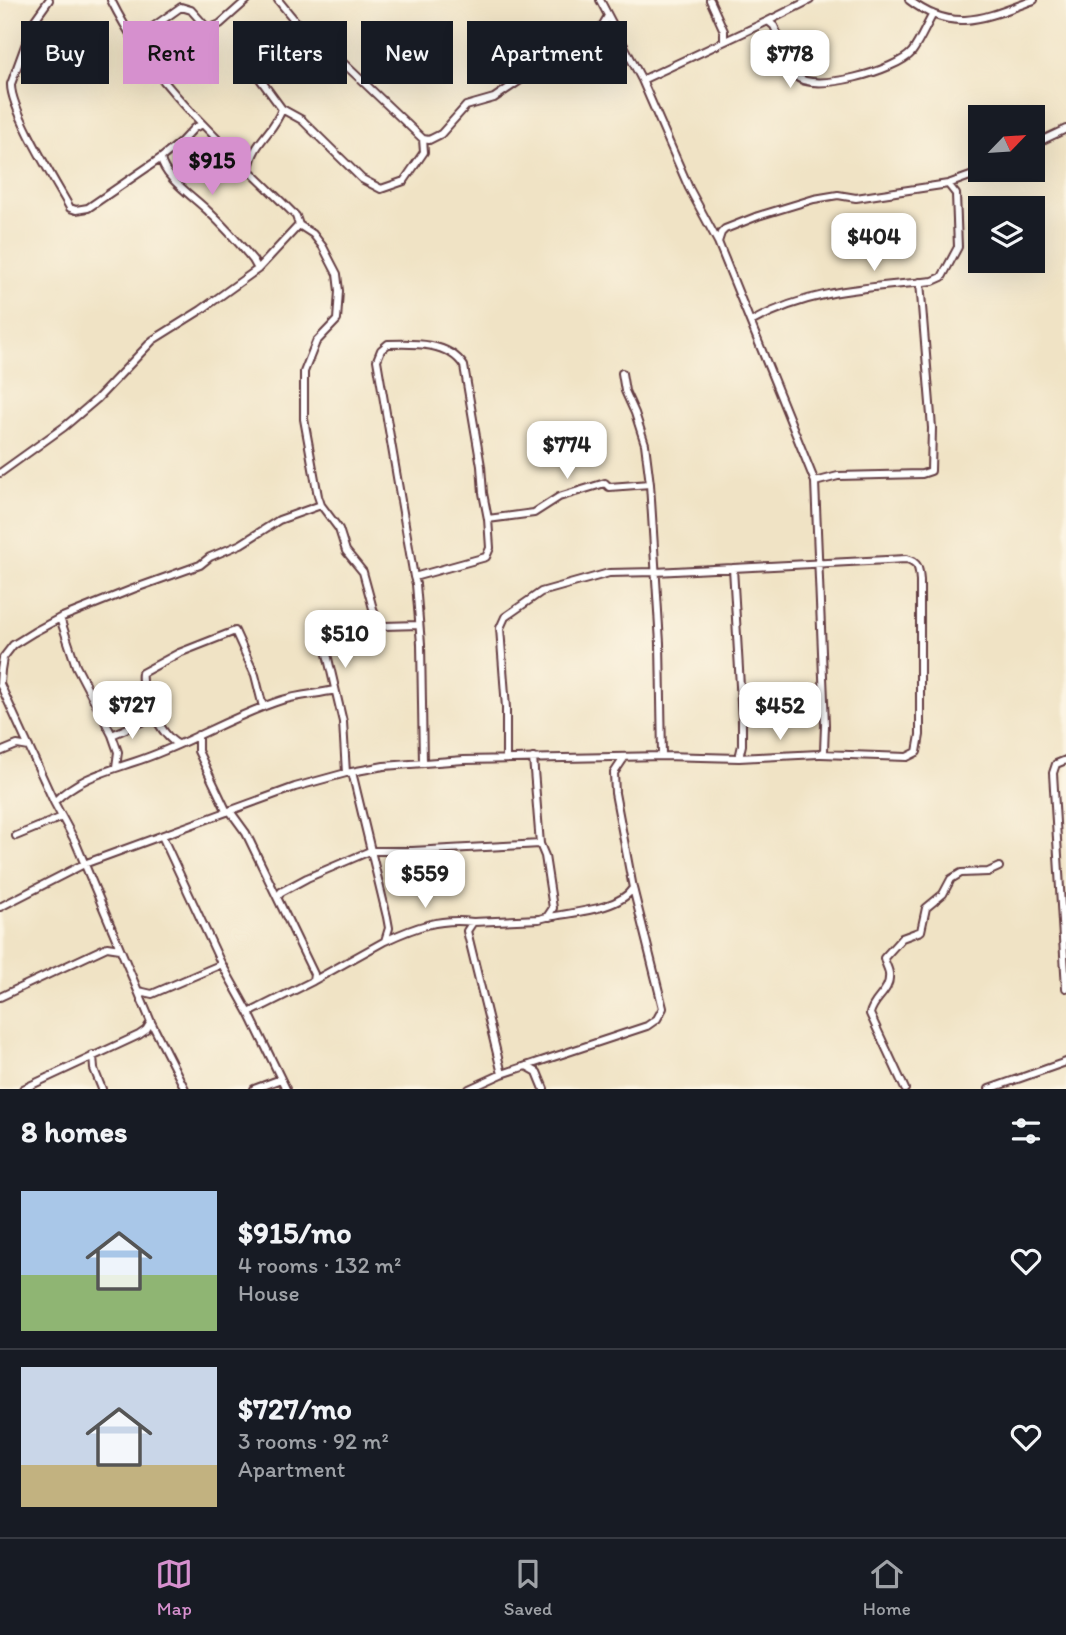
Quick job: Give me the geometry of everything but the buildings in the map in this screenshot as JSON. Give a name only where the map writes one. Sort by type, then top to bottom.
[{"type":"street","points":[[49,0],[34,21],[10,91],[23,122],[70,208],[82,210],[96,203],[201,125]]},
{"type":"street","points":[[111,0],[123,23]]},
{"type":"street","points":[[219,24],[247,0]]},
{"type":"street","points":[[278,0],[296,21]]},
{"type":"street","points":[[600,0],[642,80],[689,188],[718,242],[815,482],[825,734],[824,751],[819,754]]},
{"type":"street","points":[[710,0],[724,31],[724,40]]},
{"type":"street","points":[[642,80],[810,0]]},
{"type":"street","points":[[909,0],[933,13],[959,21],[977,20],[1034,0]]},
{"type":"street","points":[[161,21],[181,7],[191,10],[201,21]]},
{"type":"street","points":[[768,21],[774,26],[796,76],[802,81],[812,83],[872,73],[908,55],[933,13]]},
{"type":"street","points":[[347,66],[423,139],[429,140],[441,134],[466,106],[494,98],[590,39],[598,33],[608,16]]},
{"type":"street","points":[[165,84],[201,125],[250,169],[296,216],[299,225],[313,234],[337,274],[340,291],[337,320],[316,342],[304,372],[304,419],[321,505],[339,529],[346,551],[363,572],[375,616],[384,626]]},
{"type":"street","points":[[264,84],[282,109],[302,120],[362,179],[381,189],[404,181],[424,152],[423,139]]},
{"type":"street","points":[[250,169],[252,154],[277,121],[282,109]]},
{"type":"street","points":[[1045,138],[1066,128]]},
{"type":"street","points":[[160,158],[163,168],[207,210],[258,268]]},
{"type":"street","points":[[718,242],[724,229],[799,203],[830,196],[856,198],[948,184],[968,177]]},
{"type":"street","points":[[751,322],[800,300],[820,295],[942,277],[957,253],[959,244],[957,194],[948,184]]},
{"type":"street","points":[[0,473],[64,427],[97,399],[153,340],[210,304],[258,268],[299,225]]},
{"type":"street","points":[[815,482],[838,476],[922,474],[931,471],[932,428],[920,282]]},
{"type":"street","points":[[414,577],[485,557],[490,548],[466,372],[459,357],[446,349],[399,344],[383,346],[377,360],[414,577],[419,625],[423,763]]},
{"type":"street","points":[[622,373],[625,391],[645,444],[650,484],[660,643],[662,757]]},
{"type":"street","points":[[488,519],[534,513],[559,498],[605,483],[610,486],[650,484]]},
{"type":"street","points":[[185,1089],[151,1022],[75,841],[54,802],[0,684],[3,658],[13,645],[60,618],[200,565],[210,556],[241,544],[279,520],[321,505]]},
{"type":"street","points":[[0,907],[84,864],[295,787],[349,773],[423,763],[533,758],[739,758],[819,754],[907,757],[917,752],[920,735],[920,581],[917,564],[910,560],[609,573],[541,592],[505,617],[500,628],[506,708],[506,759]]},
{"type":"street","points":[[733,568],[742,720],[739,758]]},
{"type":"street","points":[[60,618],[76,666],[112,735],[118,752],[116,767]]},
{"type":"street","points":[[385,941],[388,928],[349,773],[343,722],[327,654],[332,637],[338,633],[372,631],[384,626],[419,625]]},
{"type":"street","points":[[178,744],[166,736],[147,699],[141,678],[142,673],[180,653],[233,630],[238,634],[255,675],[262,707]]},
{"type":"street","points":[[54,802],[67,789],[262,707],[299,696],[335,690]]},
{"type":"street","points":[[112,735],[155,716]]},
{"type":"street","points":[[196,746],[198,735]]},
{"type":"street","points":[[164,750],[166,736]]},
{"type":"street","points":[[187,740],[196,746],[229,812],[243,828],[278,893],[311,965],[313,981]]},
{"type":"street","points":[[0,752],[17,746],[29,747]]},
{"type":"street","points":[[533,758],[540,844],[553,908],[560,915]]},
{"type":"street","points":[[469,1089],[502,1074],[647,1026],[660,1015],[663,1008],[633,888],[614,773],[605,758]]},
{"type":"street","points":[[614,773],[624,758]]},
{"type":"street","points":[[1066,760],[1056,764],[1052,773],[1066,988]]},
{"type":"street","points":[[16,836],[62,817]]},
{"type":"street","points":[[1056,819],[1066,820]]},
{"type":"street","points":[[162,836],[222,964],[286,1089]]},
{"type":"street","points":[[278,893],[370,851],[540,844]]},
{"type":"street","points":[[905,1089],[870,1014],[888,984],[889,971],[884,958],[902,938],[921,931],[926,908],[943,894],[951,878],[961,873],[988,872],[999,867]]},
{"type":"street","points":[[624,899],[633,888]]},
{"type":"street","points":[[249,1013],[416,926],[459,920],[522,921],[560,915],[624,899],[637,902]]},
{"type":"street","points":[[547,917],[553,908]]},
{"type":"street","points":[[459,920],[467,931],[502,1074]]},
{"type":"street","points":[[467,931],[473,922]]},
{"type":"street","points":[[107,947],[113,934]]},
{"type":"street","points":[[0,997],[107,947],[120,949]]},
{"type":"street","points":[[139,991],[152,994],[222,964]]},
{"type":"street","points":[[23,1089],[139,1035],[151,1022]]},
{"type":"street","points":[[93,1055],[94,1069],[101,1086],[110,1089]]},
{"type":"street","points":[[989,1089],[1066,1062]]},
{"type":"street","points":[[528,1066],[537,1072],[544,1089]]},
{"type":"street","points":[[254,1089],[281,1079]]}]
